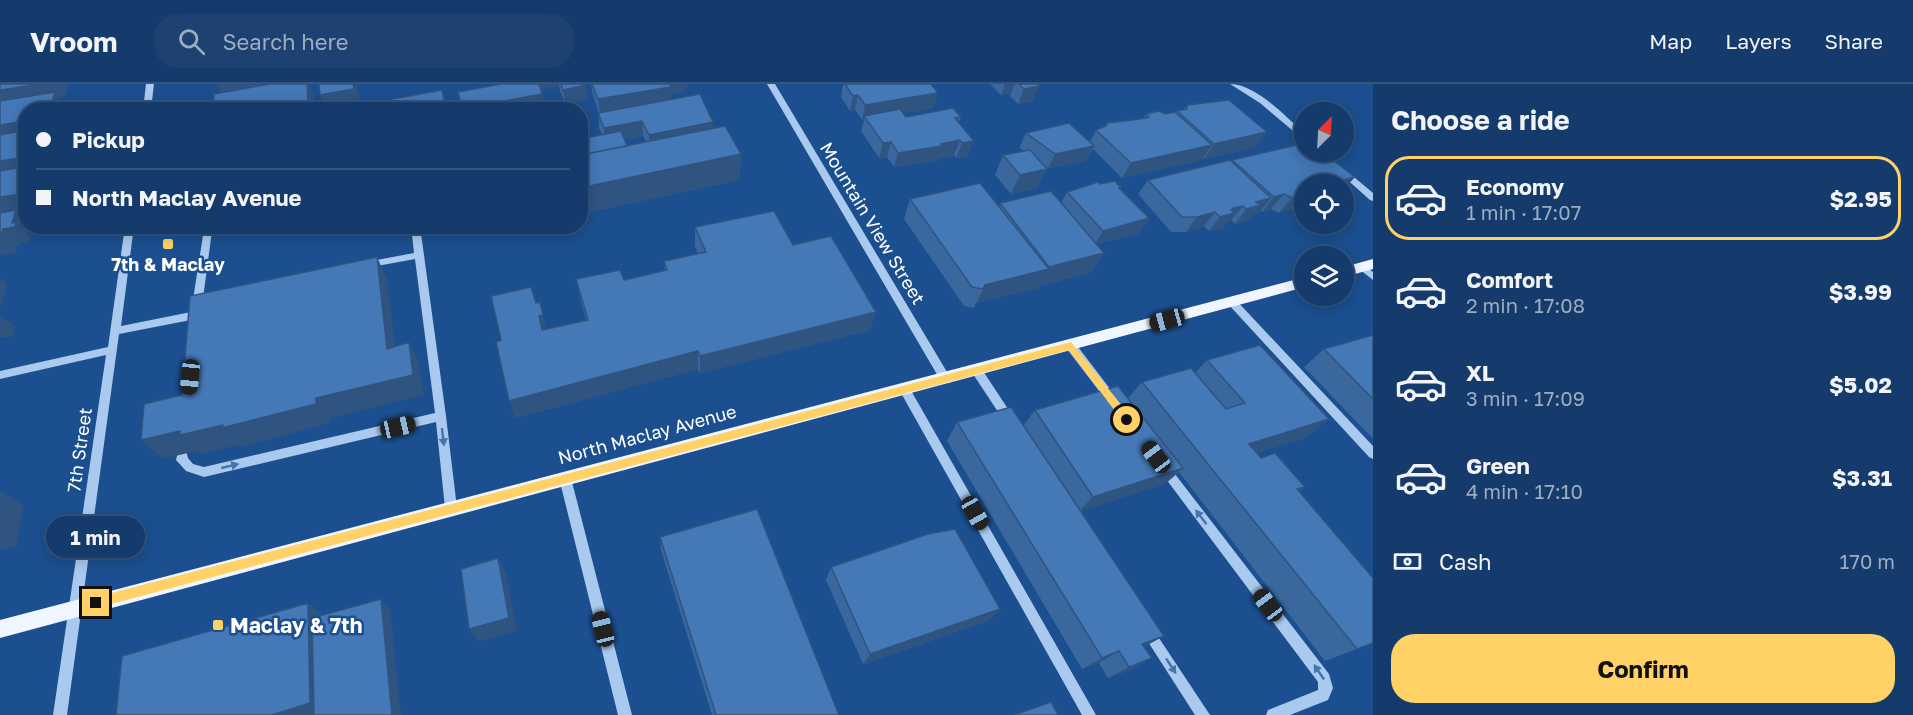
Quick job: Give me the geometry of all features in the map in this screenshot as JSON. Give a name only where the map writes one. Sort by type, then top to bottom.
[{"type":"main road","name":"North Maclay Avenue","points":[[0,629],[565,478],[946,380],[1294,285]]},
{"type":"street","points":[[148,102],[150,84]]},
{"type":"street","name":"Mountain View Street","points":[[771,84],[946,380]]},
{"type":"street","points":[[1234,84],[1263,101],[1294,128]]},
{"type":"street","points":[[1332,162],[1373,198]]},
{"type":"street","name":"7th Street","points":[[60,715],[129,234]]},
{"type":"street","points":[[195,327],[207,234]]},
{"type":"street","points":[[416,234],[452,508]]},
{"type":"street","points":[[350,269],[419,255]]},
{"type":"street","points":[[1368,265],[1373,277]]},
{"type":"street","points":[[198,299],[210,297]]},
{"type":"street","points":[[1232,302],[1373,454]]},
{"type":"street","points":[[115,331],[196,315]]},
{"type":"street","points":[[1071,346],[1122,412]]},
{"type":"street","points":[[0,375],[111,350]]},
{"type":"street","points":[[977,371],[1016,430]]},
{"type":"street","points":[[905,390],[1089,715]]},
{"type":"street","points":[[182,454],[182,460],[190,468],[204,472],[441,417]]},
{"type":"street","points":[[1158,460],[1324,679],[1326,687],[1323,695],[1273,715]]},
{"type":"street","points":[[565,478],[626,715]]},
{"type":"street","points":[[1139,617],[1203,715]]},
{"type":"building","points":[[0,84],[40,84],[0,90]]},
{"type":"building","points":[[270,84],[307,84],[308,102],[214,102],[214,94]]},
{"type":"building","points":[[319,84],[353,84],[354,89],[320,95]]},
{"type":"building","points":[[501,84],[539,84],[542,94],[499,102],[460,102],[458,92]]},
{"type":"building","points":[[561,84],[585,84],[586,85],[563,90]]},
{"type":"building","points":[[592,84],[670,84],[671,87],[598,99]]},
{"type":"building","points":[[845,84],[931,84],[938,93],[865,105],[858,95],[853,96]]},
{"type":"building","points":[[1019,84],[1037,84],[1039,86],[1024,89]]},
{"type":"building","points":[[442,90],[445,102],[376,102]]},
{"type":"building","points":[[55,92],[52,102],[18,102],[18,122],[0,125],[0,101]]},
{"type":"building","points":[[700,94],[713,122],[649,135],[642,121],[604,128],[598,113]]},
{"type":"building","points":[[1229,100],[1267,132],[1214,144],[1177,111],[1187,109],[1187,105]]},
{"type":"building","points":[[953,108],[961,117],[955,118],[974,141],[962,143],[960,140],[941,144],[942,146],[898,153],[891,142],[883,143],[864,116],[900,109],[906,117]]},
{"type":"building","points":[[1159,111],[1165,114],[1175,112],[1212,145],[1131,163],[1096,130],[1106,126],[1107,123],[1149,117],[1146,114]]},
{"type":"building","points":[[1069,123],[1094,146],[1055,154],[1026,133]]},
{"type":"building","points":[[725,126],[741,154],[588,186],[588,153]]},
{"type":"building","points":[[621,131],[627,146],[588,153],[588,137]]},
{"type":"building","points":[[18,132],[18,158],[0,161],[0,135]]},
{"type":"building","points":[[1294,146],[1294,162],[1335,162],[1351,174],[1294,174],[1294,197],[1284,194],[1274,197],[1232,160]]},
{"type":"building","points":[[1030,150],[1047,169],[1020,175],[1003,155]]},
{"type":"building","points":[[1230,160],[1271,198],[1256,202],[1261,205],[1246,209],[1243,206],[1233,208],[1235,209],[1231,210],[1235,213],[1220,217],[1215,212],[1197,217],[1182,217],[1148,180]]},
{"type":"building","points":[[18,168],[18,194],[0,197],[0,171]]},
{"type":"building","points":[[1115,181],[1149,218],[1103,231],[1067,192],[1098,182],[1100,184]]},
{"type":"building","points":[[980,183],[1049,269],[985,285],[983,289],[972,287],[910,199]]},
{"type":"building","points":[[1051,191],[1104,253],[1049,267],[1000,203]]},
{"type":"building","points":[[16,210],[12,223],[16,222],[15,227],[3,229],[0,238],[0,213]]},
{"type":"building","points":[[774,211],[793,245],[831,236],[876,312],[700,356],[698,351],[509,401],[496,342],[501,340],[491,296],[531,287],[536,303],[540,302],[543,315],[539,316],[542,330],[588,320],[576,279],[620,270],[624,280],[667,270],[664,261],[706,252],[695,227]]},
{"type":"building","points":[[377,257],[387,349],[409,342],[413,375],[316,398],[316,404],[222,428],[223,425],[180,435],[180,431],[141,440],[144,404],[182,395],[190,296]]},
{"type":"building","points":[[1373,335],[1373,399],[1324,349]]},
{"type":"building","points":[[1260,345],[1329,419],[1249,444],[1261,458],[1275,453],[1305,487],[1297,489],[1373,578],[1373,643],[1357,649],[1142,382],[1191,368],[1226,409],[1245,403],[1207,360]]},
{"type":"building","points":[[1118,386],[1183,468],[1093,497],[1035,410]]},
{"type":"building","points":[[1011,407],[1164,636],[1142,644],[1152,658],[1129,667],[1119,651],[1102,658],[957,422]]},
{"type":"building","points":[[757,509],[839,715],[716,715],[660,537]]},
{"type":"building","points":[[955,529],[1000,609],[870,654],[831,567],[928,534]]},
{"type":"building","points":[[498,558],[509,618],[469,629],[461,569]]},
{"type":"building","points":[[381,599],[392,715],[314,715],[312,618]]},
{"type":"building","points":[[308,603],[310,703],[272,715],[116,715],[122,656]]},
{"type":"building","points":[[1051,702],[1058,715],[1014,715]]},
{"type":"place","name":"7th & Maclay","points":[[168,244]]},
{"type":"place","name":"Maclay & 7th","points":[[218,625]]},
{"type":"route","points":[[96,603],[673,449],[1071,346],[1127,420]]}]
